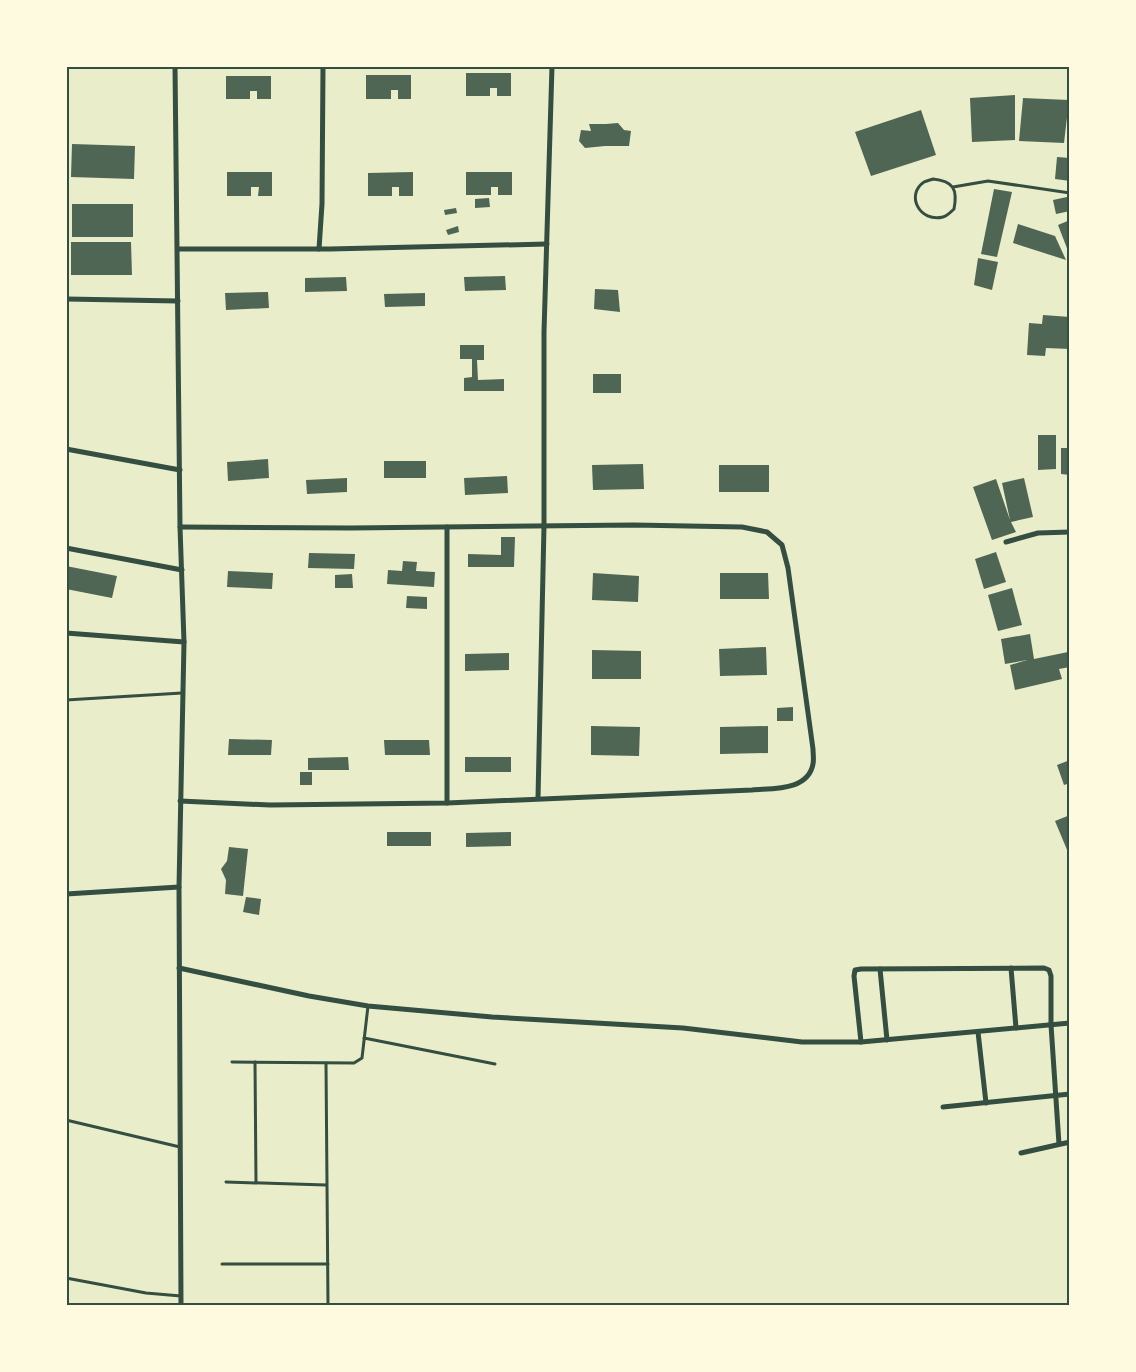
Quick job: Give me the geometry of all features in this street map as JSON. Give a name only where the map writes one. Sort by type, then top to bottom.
[{"type":"street","points":[[175,66],[180,527],[184,642],[178,888],[181,1306]]},
{"type":"street","points":[[319,249],[322,204],[323,66]]},
{"type":"street","points":[[538,798],[544,526],[544,332],[552,66]]},
{"type":"street","points":[[178,249],[319,249],[547,244]]},
{"type":"street","points":[[66,299],[178,301]]},
{"type":"street","points":[[66,449],[180,470]]},
{"type":"street","points":[[180,527],[634,525],[742,527],[767,532],[782,545],[788,568],[813,749],[813,764],[807,777],[794,786],[752,790],[447,803],[270,805],[180,801]]},
{"type":"street","points":[[447,526],[447,803]]},
{"type":"street","points":[[1006,542],[1038,533],[1070,532]]},
{"type":"street","points":[[66,548],[182,570]]},
{"type":"street","points":[[66,633],[184,642]]},
{"type":"street","points":[[66,894],[178,888]]},
{"type":"street","points":[[179,968],[309,996],[368,1006],[492,1017],[683,1028],[802,1042],[861,1042],[1070,1023]]},
{"type":"street","points":[[861,1042],[855,970],[1011,968],[1049,970],[1059,1144]]},
{"type":"street","points":[[1011,968],[1016,1028]]},
{"type":"street","points":[[880,969],[887,1040]]},
{"type":"street","points":[[978,1032],[986,1103]]},
{"type":"street","points":[[942,1107],[1070,1094]]},
{"type":"street","points":[[1021,1153],[1070,1142]]},
{"type":"lane","points":[[933,179],[944,180],[952,187],[956,196],[954,209],[944,217],[931,218],[922,214],[917,207],[916,197],[923,183],[933,179]]},
{"type":"lane","points":[[952,187],[988,181],[1070,193]]},
{"type":"lane","points":[[66,700],[182,693]]},
{"type":"lane","points":[[232,1062],[354,1063],[362,1058],[368,1006]]},
{"type":"lane","points":[[364,1038],[495,1064]]},
{"type":"lane","points":[[255,1062],[256,1183]]},
{"type":"lane","points":[[326,1063],[328,1306]]},
{"type":"lane","points":[[66,1120],[180,1147]]},
{"type":"lane","points":[[226,1182],[327,1185]]},
{"type":"lane","points":[[222,1264],[328,1263]]},
{"type":"lane","points":[[66,1278],[146,1293],[181,1296]]},
{"type":"building","points":[[466,73],[511,73],[511,96],[497,96],[497,88],[490,88],[490,96],[466,96]]},
{"type":"building","points":[[366,75],[411,75],[411,99],[398,99],[398,90],[391,90],[391,99],[366,99]]},
{"type":"building","points":[[226,76],[271,76],[271,99],[257,99],[257,91],[250,91],[250,99],[226,99]]},
{"type":"building","points":[[1015,95],[1015,140],[972,142],[970,98]]},
{"type":"building","points":[[1023,98],[1069,100],[1064,143],[1019,141]]},
{"type":"building","points":[[921,110],[936,155],[871,176],[855,132]]},
{"type":"building","points":[[618,123],[624,130],[631,131],[629,146],[585,148],[579,141],[581,130],[591,131],[589,124]]},
{"type":"building","points":[[72,144],[135,146],[134,179],[71,177]]},
{"type":"building","points":[[1057,157],[1070,158],[1070,181],[1055,179]]},
{"type":"building","points":[[227,172],[272,172],[272,196],[258,196],[259,187],[251,187],[251,196],[227,196]]},
{"type":"building","points":[[413,172],[413,196],[399,196],[399,187],[392,187],[392,196],[368,196],[368,173]]},
{"type":"building","points":[[466,172],[512,172],[512,195],[498,195],[498,187],[491,187],[491,195],[466,195]]},
{"type":"building","points":[[994,189],[1012,192],[997,257],[981,254]]},
{"type":"building","points":[[1067,197],[1070,211],[1056,214],[1053,200]]},
{"type":"building","points":[[489,198],[490,207],[475,208],[475,199]]},
{"type":"building","points":[[72,204],[133,204],[133,237],[72,237]]},
{"type":"building","points":[[456,208],[457,213],[445,215],[444,210]]},
{"type":"building","points":[[1070,220],[1070,256],[1058,225]]},
{"type":"building","points":[[1018,224],[1055,236],[1066,260],[1013,243]]},
{"type":"building","points":[[458,226],[459,232],[448,235],[446,230]]},
{"type":"building","points":[[71,242],[131,242],[132,275],[71,275]]},
{"type":"building","points":[[978,258],[998,262],[992,290],[974,285]]},
{"type":"building","points":[[505,276],[506,290],[465,291],[464,277]]},
{"type":"building","points":[[346,277],[347,291],[305,292],[305,278]]},
{"type":"building","points":[[595,289],[618,290],[620,312],[594,309]]},
{"type":"building","points":[[268,292],[269,308],[226,310],[225,293]]},
{"type":"building","points":[[425,293],[425,306],[385,307],[384,294]]},
{"type":"building","points":[[1043,315],[1070,317],[1070,349],[1046,348],[1045,356],[1027,355],[1029,323],[1042,324]]},
{"type":"building","points":[[460,345],[484,345],[484,360],[477,360],[478,380],[504,379],[504,391],[464,391],[464,378],[472,377],[472,359],[460,359]]},
{"type":"building","points":[[593,374],[621,374],[621,393],[593,393]]},
{"type":"building","points":[[1038,435],[1056,435],[1056,469],[1038,470]]},
{"type":"building","points":[[1061,448],[1070,448],[1070,475],[1061,474]]},
{"type":"building","points":[[268,459],[269,478],[228,481],[227,462]]},
{"type":"building","points":[[384,461],[426,461],[426,478],[384,478]]},
{"type":"building","points":[[643,464],[644,489],[593,490],[592,465]]},
{"type":"building","points":[[719,465],[769,465],[769,492],[719,492]]},
{"type":"building","points":[[507,476],[508,493],[465,495],[464,478]]},
{"type":"building","points":[[347,478],[347,492],[307,494],[306,480]]},
{"type":"building","points":[[1024,478],[1033,517],[1011,522],[1016,532],[992,540],[973,487],[996,479],[1010,520],[1002,483]]},
{"type":"building","points":[[501,537],[515,537],[514,567],[468,567],[468,554],[501,555]]},
{"type":"building","points":[[996,552],[1006,582],[984,589],[975,559]]},
{"type":"building","points":[[309,553],[355,554],[354,569],[308,568]]},
{"type":"building","points":[[403,561],[417,562],[416,571],[435,572],[434,587],[387,584],[388,570],[402,571]]},
{"type":"building","points":[[66,566],[117,576],[112,598],[66,589]]},
{"type":"building","points":[[228,571],[273,573],[272,589],[227,587]]},
{"type":"building","points":[[593,573],[639,576],[638,602],[592,600]]},
{"type":"building","points":[[720,573],[768,573],[769,599],[720,599]]},
{"type":"building","points":[[352,574],[353,588],[335,588],[335,575]]},
{"type":"building","points":[[1012,588],[1022,625],[998,631],[988,595]]},
{"type":"building","points":[[407,596],[427,597],[427,609],[406,608]]},
{"type":"building","points":[[1030,634],[1034,659],[1068,652],[1070,667],[1059,669],[1062,679],[1015,690],[1010,665],[1027,660],[1005,664],[1001,639]]},
{"type":"building","points":[[766,647],[767,675],[720,676],[719,649]]},
{"type":"building","points":[[592,650],[641,651],[641,679],[592,679]]},
{"type":"building","points":[[509,653],[509,670],[465,671],[465,654]]},
{"type":"building","points":[[793,707],[793,721],[777,721],[777,708]]},
{"type":"building","points":[[591,726],[640,727],[639,756],[591,755]]},
{"type":"building","points":[[768,726],[768,753],[720,754],[720,727]]},
{"type":"building","points":[[229,739],[272,740],[271,755],[228,755]]},
{"type":"building","points":[[384,740],[429,740],[430,755],[385,755]]},
{"type":"building","points":[[348,757],[349,770],[308,770],[308,758]]},
{"type":"building","points":[[465,757],[511,757],[511,772],[465,772]]},
{"type":"building","points":[[1070,760],[1070,783],[1064,785],[1057,765]]},
{"type":"building","points":[[300,772],[312,772],[312,785],[300,785]]},
{"type":"building","points":[[1070,815],[1070,857],[1055,821]]},
{"type":"building","points":[[387,832],[431,832],[431,846],[387,846]]},
{"type":"building","points":[[511,832],[511,846],[466,847],[466,833]]},
{"type":"building","points":[[229,847],[248,849],[243,896],[225,894],[226,880],[221,869],[227,861]]},
{"type":"building","points":[[246,897],[261,899],[259,915],[243,912]]}]
